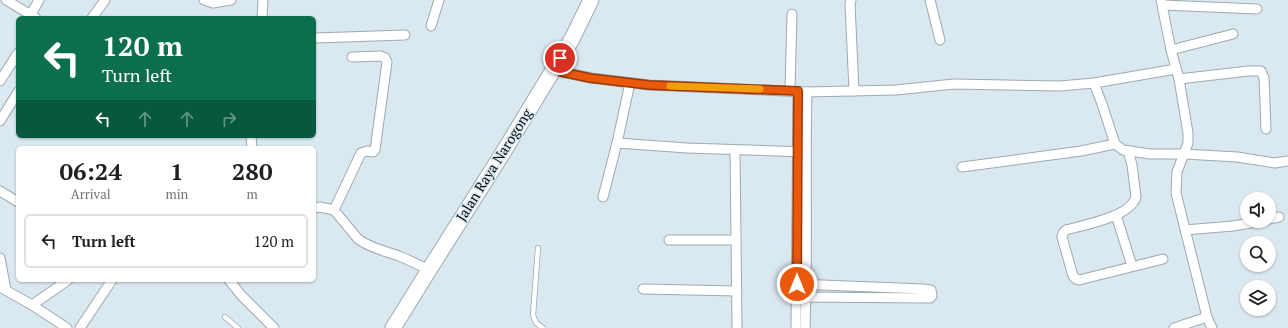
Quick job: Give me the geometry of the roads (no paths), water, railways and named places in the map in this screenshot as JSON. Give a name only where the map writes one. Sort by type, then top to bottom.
[{"type":"main road","name":"Jalan Raya Narogong","points":[[393,328],[572,39],[591,0]]},
{"type":"street","points":[[6,0],[30,16]]},
{"type":"street","points":[[32,16],[39,0]]},
{"type":"street","points":[[93,16],[105,0]]},
{"type":"street","points":[[204,0],[212,3],[231,0]]},
{"type":"street","points":[[262,16],[263,0]]},
{"type":"street","points":[[431,26],[439,0]]},
{"type":"street","points":[[851,0],[854,90]]},
{"type":"street","points":[[930,0],[940,40]]},
{"type":"street","points":[[1212,328],[1207,317],[1176,193],[1177,172],[1188,144],[1188,133],[1179,79],[1171,50],[1162,3],[1257,9]]},
{"type":"street","points":[[792,14],[801,152],[802,284],[796,328]]},
{"type":"street","points":[[1171,50],[1233,34]]},
{"type":"street","points":[[316,38],[405,35]]},
{"type":"street","points":[[0,81],[16,56]]},
{"type":"street","points":[[334,210],[361,153],[367,151],[373,152],[375,150],[387,62],[385,58],[381,56],[352,57]]},
{"type":"street","points":[[554,68],[562,72],[649,85],[798,91],[896,90],[954,84],[1060,86],[1094,83],[1176,69]]},
{"type":"street","points":[[1179,79],[1248,71],[1262,71],[1264,78],[1266,128]]},
{"type":"street","points":[[603,197],[630,83]]},
{"type":"street","points":[[1094,83],[1115,144],[1123,150],[1150,154],[1237,157],[1275,163],[1288,161]]},
{"type":"street","points":[[0,121],[16,95]]},
{"type":"street","points":[[617,143],[735,150],[801,152]]},
{"type":"street","points":[[962,167],[1081,152],[1115,144]]},
{"type":"street","points":[[735,150],[735,268],[737,291],[737,328]]},
{"type":"street","points":[[1128,150],[1132,165],[1136,197],[1132,204],[1116,215],[1066,230],[1063,233],[1062,237],[1073,276],[1079,280],[1163,259]]},
{"type":"street","points":[[0,191],[16,201]]},
{"type":"street","points":[[316,208],[334,210],[361,242],[400,256],[429,270]]},
{"type":"street","points":[[1116,215],[1132,266]]},
{"type":"street","points":[[1185,230],[1240,225]]},
{"type":"street","points":[[669,240],[736,240]]},
{"type":"street","points":[[0,258],[3,289],[32,305],[66,328]]},
{"type":"street","points":[[32,305],[65,282]]},
{"type":"street","points":[[80,328],[111,282]]},
{"type":"street","points":[[231,282],[241,295],[274,328]]},
{"type":"street","points":[[801,297],[932,297],[932,292],[930,289],[802,284]]},
{"type":"street","points":[[644,288],[737,291]]},
{"type":"street","points":[[801,297],[805,328]]},
{"type":"street","points":[[1174,328],[1207,317]]},
{"type":"lane","points":[[538,248],[533,316],[536,323],[543,328]]},
{"type":"lane","points":[[225,317],[238,328]]}]
